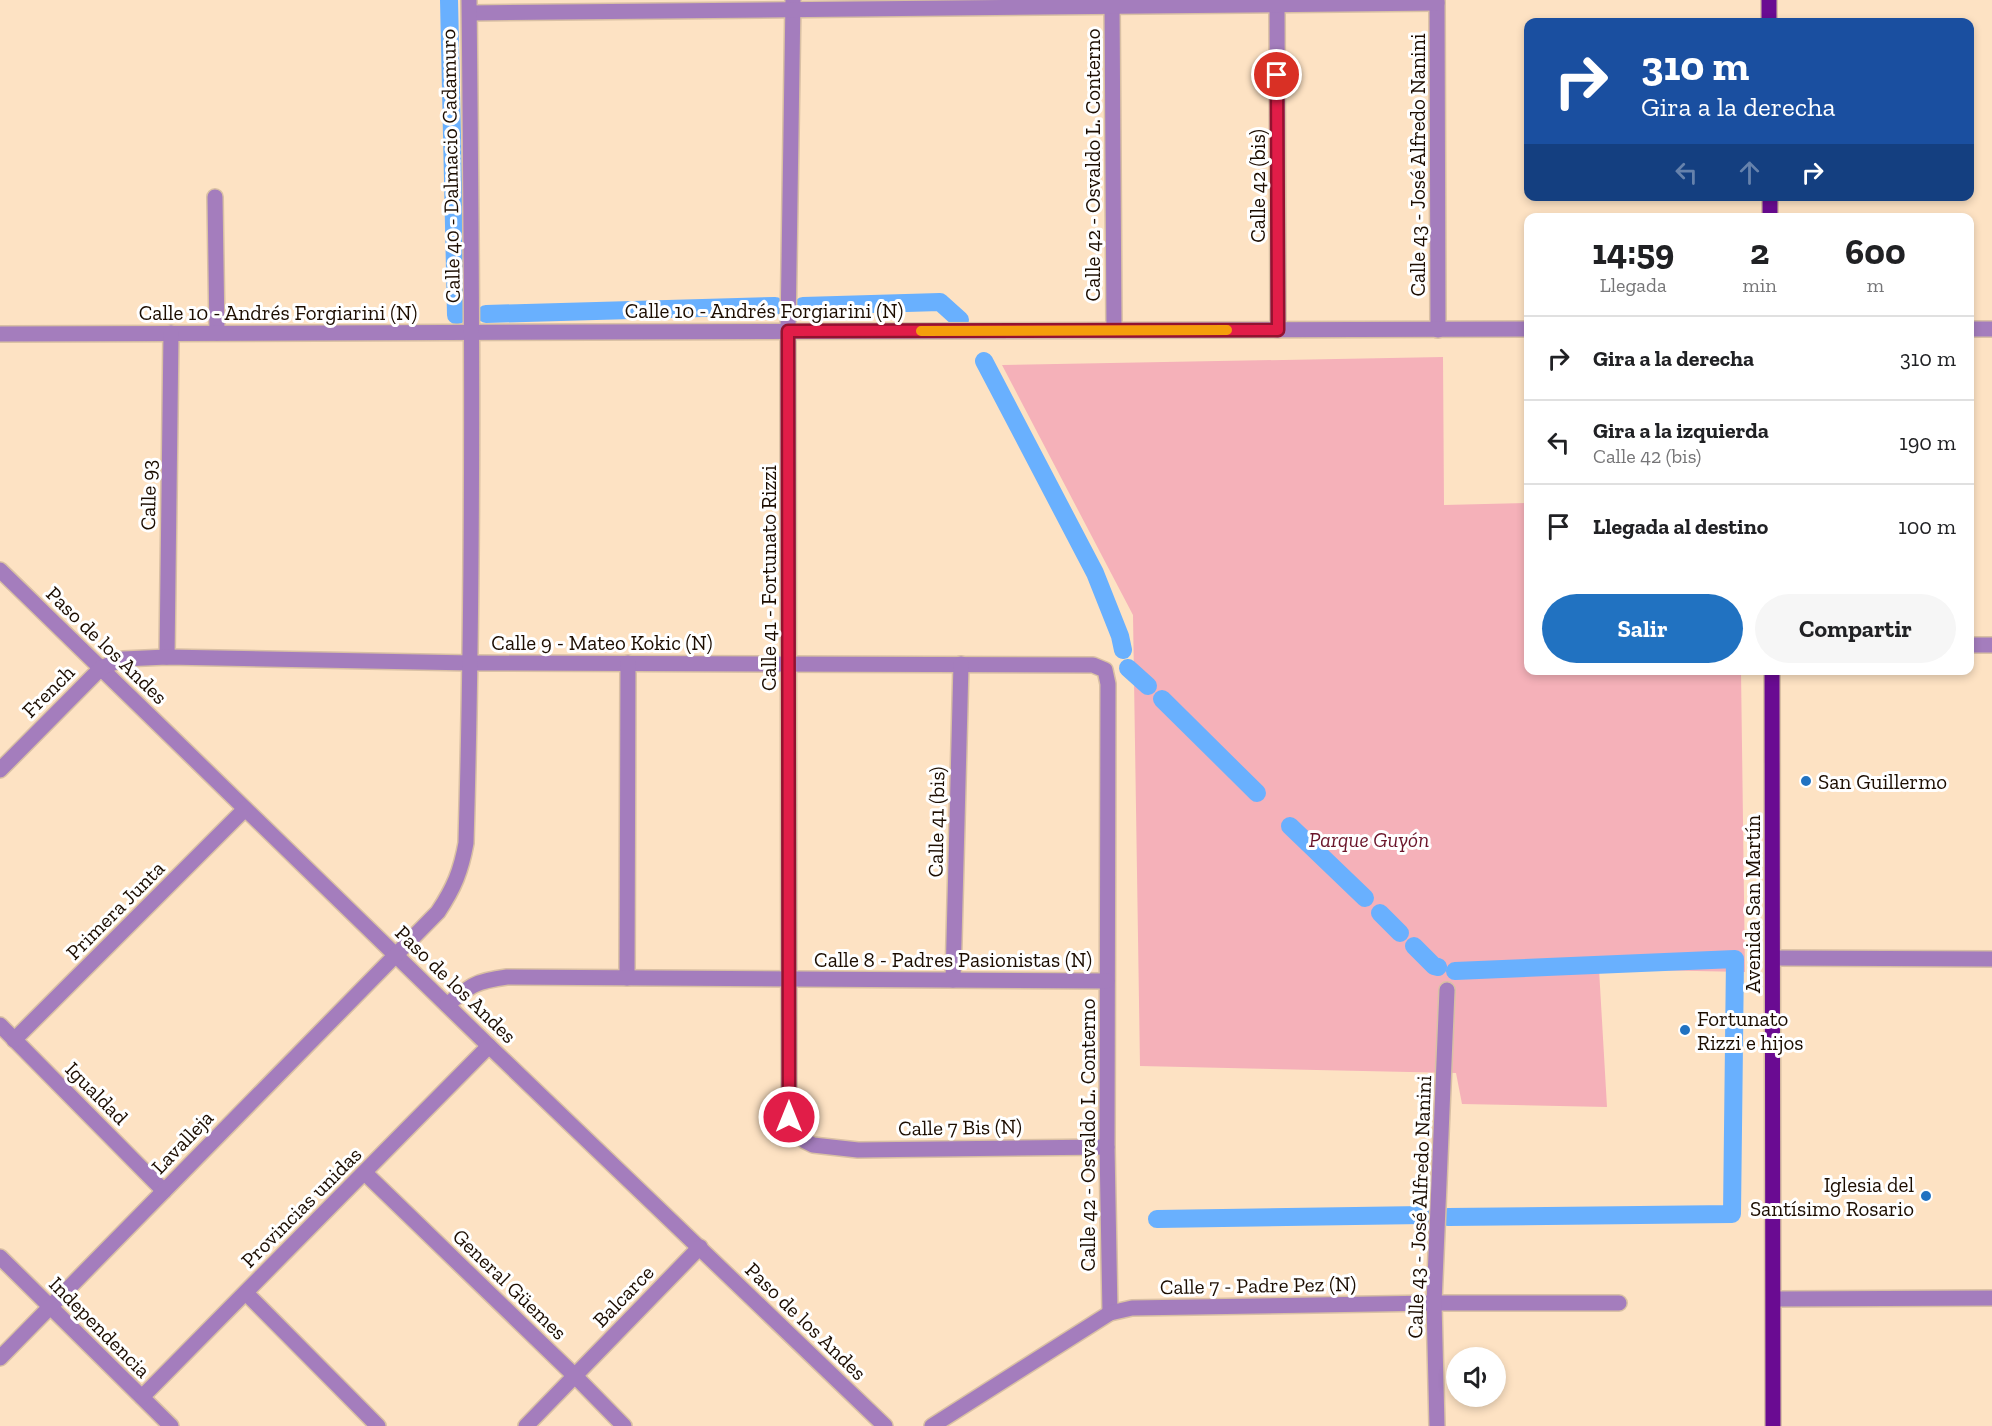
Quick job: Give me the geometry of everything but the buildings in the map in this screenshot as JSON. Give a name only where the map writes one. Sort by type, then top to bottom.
[{"type":"main road","points":[[1769,0],[1769,18]]},
{"type":"main road","name":"Avenida San Martín","points":[[1772,675],[1773,1426]]},
{"type":"street","points":[[470,7],[1437,2]]},
{"type":"street","name":"Calle 43 - José Alfredo Nanini","points":[[1437,2],[1438,330]]},
{"type":"street","name":"Calle 42 - Osvaldo L. Conterno","points":[[1112,3],[1114,330]]},
{"type":"street","name":"Calle 42 (bis)","points":[[1271,3],[1278,330]]},
{"type":"street","name":"Calle 41 - Fortunato Rizzi","points":[[793,5],[788,331],[789,1117],[794,1130],[805,1141],[813,1145]]},
{"type":"street","name":"Calle 40 - Dalmacio Cadamuro","points":[[470,7],[471,663]]},
{"type":"street","points":[[215,197],[217,333]]},
{"type":"street","name":"Calle 10 - Andrés Forgiarini (N)","points":[[0,334],[1524,329]]},
{"type":"street","points":[[1974,329],[1992,329]]},
{"type":"street","name":"Calle 93","points":[[167,657],[171,333]]},
{"type":"street","name":"Paso de los Andes","points":[[0,570],[489,1046],[885,1426]]},
{"type":"street","points":[[1974,645],[1992,645]]},
{"type":"street","name":"Calle 9 - Mateo Kokic (N)","points":[[101,669],[123,659],[167,657],[471,663],[1092,665],[1105,670]]},
{"type":"street","name":"Lavalleja","points":[[0,1358],[438,912],[452,891],[461,870],[466,843],[471,663]]},
{"type":"street","points":[[627,978],[628,663]]},
{"type":"street","name":"Calle 41 (bis)","points":[[953,980],[961,664]]},
{"type":"street","name":"French","points":[[0,770],[101,669]]},
{"type":"street","name":"Calle 42 - Osvaldo L. Conterno","points":[[1105,670],[1108,684],[1107,1147],[1110,1313]]},
{"type":"street","name":"Primera Junta","points":[[14,1040],[245,809]]},
{"type":"street","points":[[1773,958],[1992,959]]},
{"type":"street","name":"Calle 8 - Padres Pasionistas (N)","points":[[447,1005],[469,986],[486,980],[507,977],[1107,981]]},
{"type":"street","name":"Calle 43 - José Alfredo Nanini","points":[[1437,1426],[1434,1303],[1447,990]]},
{"type":"street","name":"Igualdad","points":[[0,1025],[164,1191]]},
{"type":"street","name":"Provincias unidas","points":[[142,1397],[489,1046]]},
{"type":"street","name":"Calle 7 Bis (N)","points":[[813,1145],[858,1150],[1107,1147]]},
{"type":"street","name":"General Güemes","points":[[364,1173],[624,1426]]},
{"type":"street","name":"Balcarce","points":[[526,1426],[700,1247]]},
{"type":"street","name":"Independencia","points":[[0,1257],[171,1426]]},
{"type":"street","points":[[246,1293],[378,1426]]},
{"type":"street","points":[[1774,1299],[1992,1298]]},
{"type":"street","name":"Calle 7 - Padre Pez (N)","points":[[932,1426],[1110,1313],[1132,1308],[1434,1303],[1618,1303]]},
{"type":"green space","name":"Parque Guyón","points":[[1443,357],[1444,505],[1524,503],[1524,675],[1741,675],[1745,972],[1599,969],[1607,1107],[1462,1104],[1456,1073],[1140,1066],[1133,615],[1002,365]]},
{"type":"waterway","points":[[449,0],[456,315],[458,315]]},
{"type":"waterway","points":[[803,306],[940,302],[960,320]]},
{"type":"waterway","points":[[486,314],[775,306]]},
{"type":"waterway","points":[[984,361],[1095,573],[1120,636],[1123,650]]},
{"type":"waterway","points":[[1128,668],[1148,686]]},
{"type":"waterway","points":[[1162,699],[1257,793]]},
{"type":"waterway","points":[[1290,826],[1365,898]]},
{"type":"waterway","points":[[1380,913],[1400,933]]},
{"type":"waterway","points":[[1414,946],[1434,966],[1438,967]]},
{"type":"waterway","points":[[1448,1217],[1732,1214],[1735,959],[1455,971]]},
{"type":"waterway","points":[[1157,1219],[1423,1215]]},
{"type":"slow traffic","points":[[921,331],[1227,330]]},
{"type":"place","name":"San Guillermo","points":[[1806,781]]},
{"type":"place","name":"Fortunato Rizzi e hijos","points":[[1685,1030]]},
{"type":"place","name":"Iglesia del Santísimo Rosario","points":[[1926,1196]]},
{"type":"route","points":[[789,1117],[788,331],[1278,330],[1277,75]]}]
